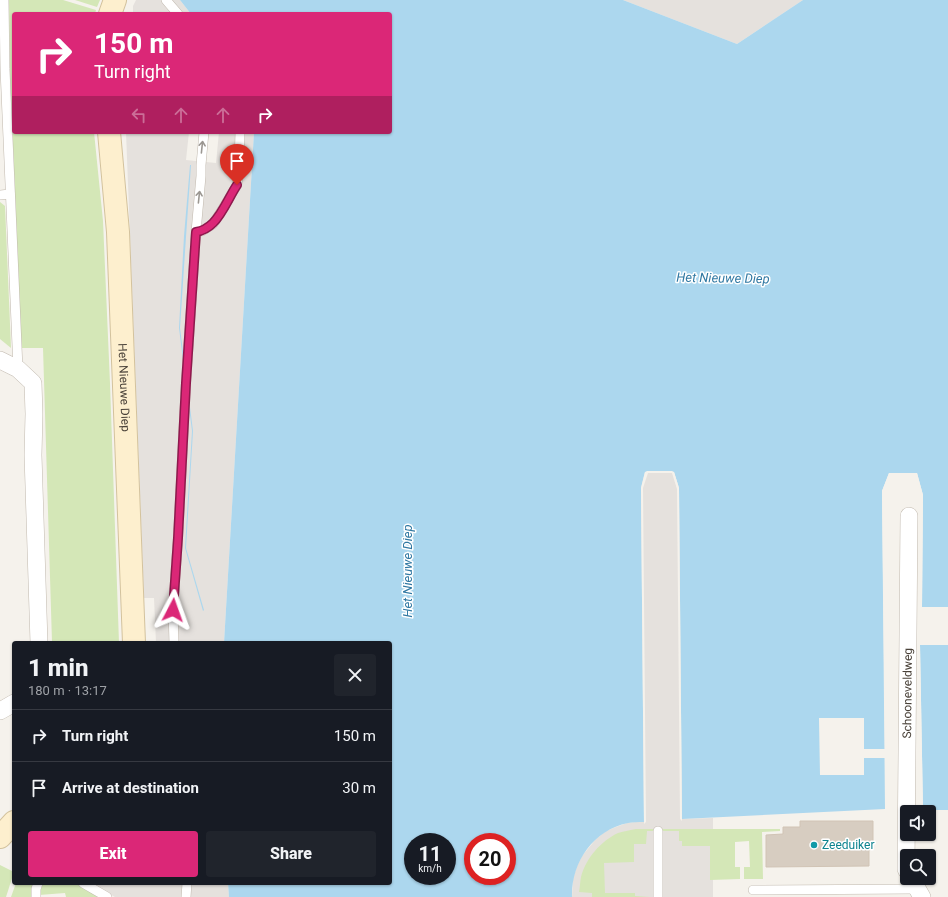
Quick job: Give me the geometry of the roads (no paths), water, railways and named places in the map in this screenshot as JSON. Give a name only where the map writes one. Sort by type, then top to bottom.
[{"type":"street","points":[[111,12],[115,0]]},
{"type":"street","name":"Het Nieuwe Diep","points":[[109,134],[118,232],[138,611],[134,641]]},
{"type":"street","points":[[0,360],[18,369],[33,383],[33,455],[39,641]]},
{"type":"street","name":"Schooneveldweg","points":[[906,849],[909,516]]},
{"type":"street","points":[[0,711],[12,703]]},
{"type":"lane","points":[[4,0],[5,69],[18,369]]},
{"type":"lane","points":[[166,0],[176,12]]},
{"type":"lane","points":[[174,641],[173,610],[186,383],[204,134]]},
{"type":"lane","points":[[196,232],[202,231],[213,224],[237,185],[240,134]]},
{"type":"lane","points":[[0,195],[10,194]]},
{"type":"lane","points":[[658,831],[658,897]]},
{"type":"lane","points":[[36,897],[37,885]]},
{"type":"lane","points":[[86,885],[107,897]]},
{"type":"lane","points":[[186,897],[187,885]]},
{"type":"lane","points":[[752,890],[917,888]]},
{"type":"water","points":[[180,0],[623,0],[737,44],[803,0],[948,0],[948,607],[922,607],[923,495],[917,473],[889,473],[882,491],[885,809],[682,819],[679,488],[674,472],[645,472],[641,488],[644,822],[630,823],[616,827],[604,833],[586,850],[575,872],[572,897],[229,897],[228,885],[392,885],[392,641],[224,641],[254,134],[392,134],[392,12],[189,12]]},
{"type":"water","points":[[190,165],[180,328],[193,431],[186,548],[204,610],[203,611],[185,548],[192,431],[179,328],[184,236]]},
{"type":"water","points":[[920,645],[948,645],[948,810],[936,810],[936,805],[923,805]]},
{"type":"place","name":"Zeeduiker","points":[[814,845]]}]
